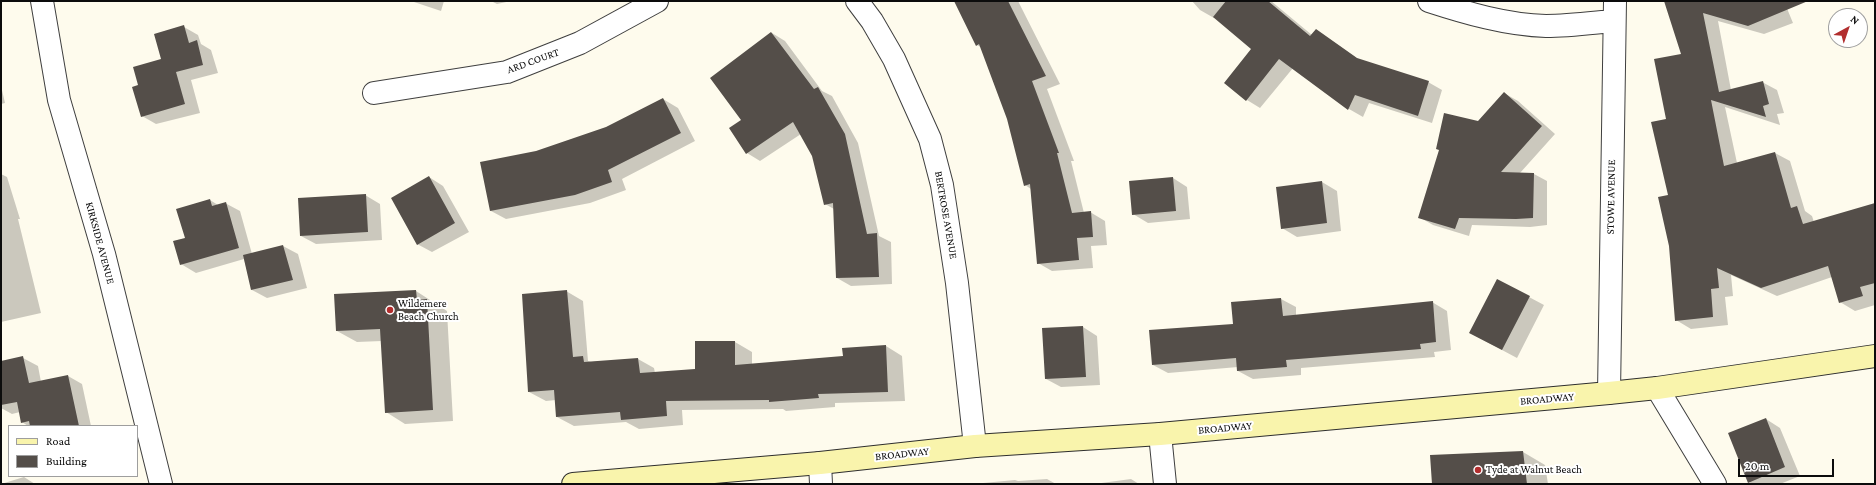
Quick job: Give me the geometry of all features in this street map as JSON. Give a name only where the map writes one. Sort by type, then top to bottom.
[{"type":"street","name":"KIRKSIDE AVENUE","points":[[42,1],[59,100],[104,254],[161,484]]},
{"type":"street","name":"ARD COURT","points":[[374,93],[507,72],[580,43],[657,1]]},
{"type":"street","name":"BERTROSE AVENUE","points":[[857,1],[872,21],[894,59],[931,145],[942,185],[957,283],[974,446]]},
{"type":"street","points":[[1429,1],[1461,11],[1502,20],[1546,26],[1614,11]]},
{"type":"street","name":"STOWE AVENUE","points":[[1609,393],[1614,11]]},
{"type":"street","name":"BROADWAY","points":[[573,484],[821,474],[974,446],[1160,434],[1609,393],[1657,388],[1875,356]]},
{"type":"street","points":[[1657,388],[1715,484]]},
{"type":"street","points":[[1160,434],[1165,484]]},
{"type":"building","points":[[954,1],[1008,1],[1046,76],[1032,81],[1059,153],[1057,153],[1072,213],[1091,211],[1093,237],[1077,238],[1079,260],[1037,264],[1030,184],[1024,186],[1007,119],[979,44],[976,46]]},
{"type":"building","points":[[1226,1],[1268,1],[1310,36],[1316,29],[1357,58],[1429,81],[1418,116],[1355,95],[1348,110],[1279,59],[1246,101],[1224,83],[1251,49],[1213,17]]},
{"type":"building","points":[[1664,1],[1808,1],[1748,26],[1703,13],[1719,92],[1763,81],[1769,104],[1763,106],[1766,117],[1711,100],[1724,166],[1775,152],[1791,208],[1797,206],[1803,224],[1875,203],[1875,283],[1860,287],[1863,296],[1839,303],[1828,266],[1761,288],[1717,268],[1719,288],[1711,289],[1713,317],[1675,321],[1669,246],[1658,197],[1668,195],[1651,122],[1666,119],[1654,59],[1681,54]]},
{"type":"building","points":[[184,25],[189,43],[197,40],[203,65],[176,72],[185,104],[141,117],[132,87],[138,85],[133,67],[161,59],[154,34]]},
{"type":"building","points":[[771,32],[814,89],[818,87],[845,134],[867,234],[877,233],[879,277],[836,278],[833,203],[824,205],[812,156],[793,122],[746,154],[729,128],[741,120],[710,78]]},
{"type":"building","points":[[1504,92],[1542,126],[1501,172],[1534,173],[1533,218],[1459,218],[1455,229],[1418,218],[1439,150],[1436,149],[1444,113],[1478,121]]},
{"type":"building","points":[[663,98],[681,133],[608,170],[612,182],[575,195],[490,211],[480,162],[536,151],[606,127]]},
{"type":"building","points":[[429,176],[455,223],[417,245],[391,198]]},
{"type":"building","points":[[1173,177],[1176,211],[1132,215],[1129,181]]},
{"type":"building","points":[[1322,181],[1327,223],[1281,229],[1276,187]]},
{"type":"building","points":[[366,194],[368,232],[300,236],[298,198]]},
{"type":"building","points":[[210,199],[212,206],[226,202],[239,248],[180,265],[173,241],[185,238],[176,209]]},
{"type":"building","points":[[283,245],[293,280],[251,290],[243,255]]},
{"type":"building","points":[[1497,279],[1530,296],[1502,350],[1469,333]]},
{"type":"building","points":[[416,290],[417,300],[427,299],[433,410],[385,413],[380,329],[336,331],[334,294]]},
{"type":"building","points":[[567,290],[573,357],[583,356],[584,362],[638,358],[640,373],[695,369],[695,341],[735,341],[735,365],[843,356],[842,348],[886,345],[888,392],[818,394],[819,398],[769,402],[769,400],[666,401],[667,416],[621,420],[620,412],[556,417],[554,390],[528,392],[522,294]]},
{"type":"building","points":[[1281,298],[1283,316],[1433,301],[1436,342],[1420,344],[1421,349],[1286,360],[1287,367],[1237,371],[1236,358],[1152,365],[1149,330],[1233,324],[1231,302]]},
{"type":"building","points":[[1083,326],[1086,377],[1045,379],[1042,328]]},
{"type":"building","points":[[23,356],[29,383],[68,375],[79,425],[30,425],[29,421],[21,423],[17,402],[1,405],[1,361]]},
{"type":"building","points":[[1766,418],[1785,467],[1748,483],[1728,433]]},
{"type":"building","name":"Tyde at Walnut Beach","points":[[1523,451],[1527,484],[1432,484],[1430,455]]},
{"type":"place","name":"Wildemere Beach Church","points":[[390,310]]},
{"type":"place","name":"Tyde at Walnut Beach","points":[[1478,470]]}]
